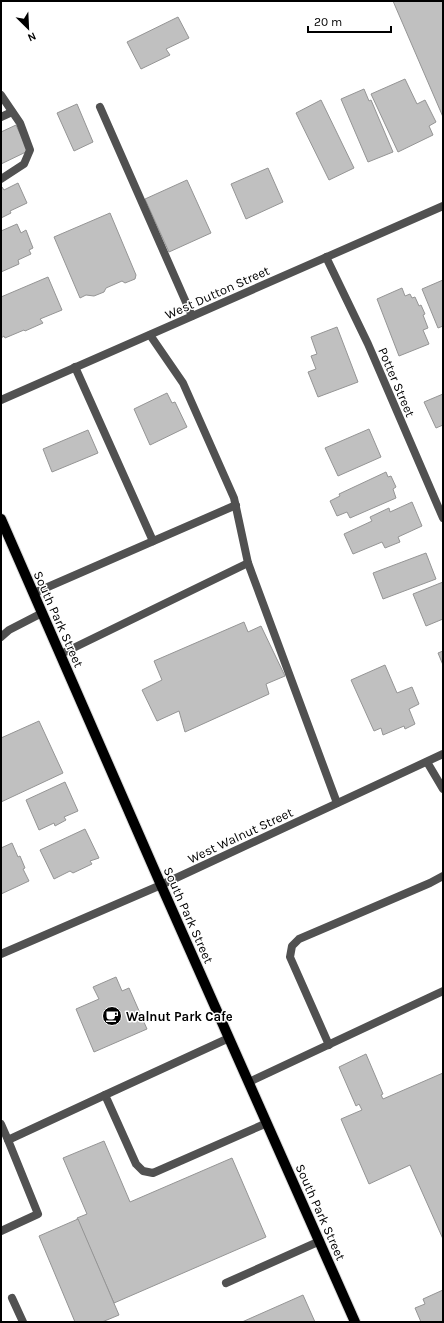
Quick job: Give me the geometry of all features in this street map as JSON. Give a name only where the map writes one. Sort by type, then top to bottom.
[{"type":"main road","name":"South Park Street","points":[[1,519],[161,885],[355,1322]]},
{"type":"street","points":[[1,95],[20,122],[30,150],[24,164],[1,179]]},
{"type":"street","points":[[100,107],[192,316]]},
{"type":"street","points":[[1,117],[12,112]]},
{"type":"street","name":"West Dutton Street","points":[[1,400],[443,206]]},
{"type":"street","name":"Potter Street","points":[[326,257],[368,344],[443,518]]},
{"type":"street","points":[[150,335],[182,383],[234,498],[248,563],[337,803]]},
{"type":"street","points":[[76,367],[153,541]]},
{"type":"street","points":[[34,593],[236,506]]},
{"type":"street","points":[[61,654],[248,563]]},
{"type":"street","points":[[1,637],[9,630],[42,613]]},
{"type":"street","name":"West Walnut Street","points":[[1,954],[161,885],[443,754]]},
{"type":"street","points":[[428,762],[443,789]]},
{"type":"street","points":[[328,1045],[290,957],[292,946],[299,939],[430,883],[443,876]]},
{"type":"street","points":[[249,1082],[443,991]]},
{"type":"street","points":[[8,1140],[229,1038]]},
{"type":"street","points":[[105,1095],[136,1164],[143,1171],[153,1173],[267,1122]]},
{"type":"street","points":[[1,1124],[38,1214],[1,1231]]},
{"type":"street","points":[[226,1283],[320,1241]]},
{"type":"street","points":[[12,1298],[23,1322]]},
{"type":"building","points":[[393,1],[443,1],[443,117]]},
{"type":"building","points":[[178,17],[189,38],[166,49],[170,55],[141,69],[127,42]]},
{"type":"building","points":[[405,79],[417,104],[425,100],[436,122],[429,126],[433,135],[398,152],[371,94]]},
{"type":"building","points":[[364,89],[369,101],[371,100],[393,152],[368,162],[341,99]]},
{"type":"building","points":[[321,100],[354,168],[329,180],[296,113]]},
{"type":"building","points":[[77,104],[93,142],[74,151],[57,113]]},
{"type":"building","points":[[16,125],[28,151],[1,164],[1,132]]},
{"type":"building","points":[[268,168],[283,202],[246,219],[231,184]]},
{"type":"building","points":[[187,180],[211,233],[169,252],[145,199]]},
{"type":"building","points":[[18,183],[27,203],[10,211],[11,213],[1,218],[1,187],[4,190]]},
{"type":"building","points":[[110,213],[136,275],[135,279],[125,283],[122,281],[106,288],[104,292],[94,296],[86,295],[80,298],[54,237]]},
{"type":"building","points":[[17,224],[21,233],[26,230],[33,248],[29,250],[31,254],[18,260],[19,264],[1,272],[1,231]]},
{"type":"building","points":[[48,277],[62,310],[40,319],[43,323],[25,331],[24,330],[5,338],[4,336],[1,338],[1,297]]},
{"type":"building","points":[[443,280],[443,326],[438,328],[422,289]]},
{"type":"building","points":[[402,288],[405,296],[410,294],[412,298],[415,297],[419,306],[421,305],[425,314],[423,315],[428,328],[423,330],[429,344],[399,356],[377,299]]},
{"type":"building","points":[[337,327],[358,382],[318,397],[308,372],[316,369],[311,356],[317,354],[311,337]]},
{"type":"building","points":[[167,393],[172,403],[175,402],[187,427],[150,445],[134,409]]},
{"type":"building","points":[[443,394],[443,425],[436,428],[424,402]]},
{"type":"building","points":[[369,429],[381,457],[338,476],[325,448]]},
{"type":"building","points":[[88,430],[98,453],[52,472],[43,449]]},
{"type":"building","points":[[386,472],[388,477],[391,476],[396,487],[393,489],[396,498],[350,518],[347,512],[337,516],[330,501],[340,496],[339,494]]},
{"type":"building","points":[[412,502],[422,526],[398,537],[400,542],[385,548],[382,542],[353,554],[344,534],[372,521],[370,517],[389,508],[390,512]]},
{"type":"building","points":[[426,553],[436,579],[383,599],[373,573]]},
{"type":"building","points":[[443,582],[443,619],[426,626],[413,594]]},
{"type":"building","points":[[244,622],[248,632],[261,626],[285,676],[266,684],[269,694],[185,732],[179,711],[157,721],[142,690],[162,680],[154,661]]},
{"type":"building","points":[[443,651],[443,665],[438,653]]},
{"type":"building","points":[[385,665],[397,693],[412,687],[419,704],[409,709],[415,724],[405,729],[404,726],[383,735],[381,728],[374,731],[351,680]]},
{"type":"building","points":[[39,721],[63,773],[1,802],[1,738]]},
{"type":"building","points":[[65,782],[78,811],[64,817],[66,820],[55,826],[54,823],[39,830],[26,800]]},
{"type":"building","points":[[85,829],[99,858],[90,861],[92,864],[73,873],[70,871],[54,879],[40,850]]},
{"type":"building","points":[[12,843],[18,857],[20,856],[25,868],[23,869],[29,881],[1,894],[1,848]]},
{"type":"building","points":[[116,977],[122,991],[129,988],[147,1029],[94,1052],[76,1009],[99,999],[93,987]]},
{"type":"building","points":[[366,1054],[383,1094],[381,1095],[383,1099],[443,1073],[443,1239],[410,1165],[369,1184],[341,1119],[362,1110],[359,1104],[356,1106],[339,1067]]},
{"type":"building","points":[[104,1141],[130,1202],[232,1158],[266,1237],[114,1303],[77,1218],[87,1214],[63,1158]]},
{"type":"building","points":[[78,1219],[119,1315],[102,1322],[75,1322],[39,1236]]},
{"type":"building","points":[[443,1290],[443,1322],[421,1322],[415,1308],[425,1304],[423,1299]]},
{"type":"building","points":[[303,1295],[315,1322],[242,1322]]},
{"type":"place","name":"Walnut Park Cafe","points":[[112,1016]]}]
